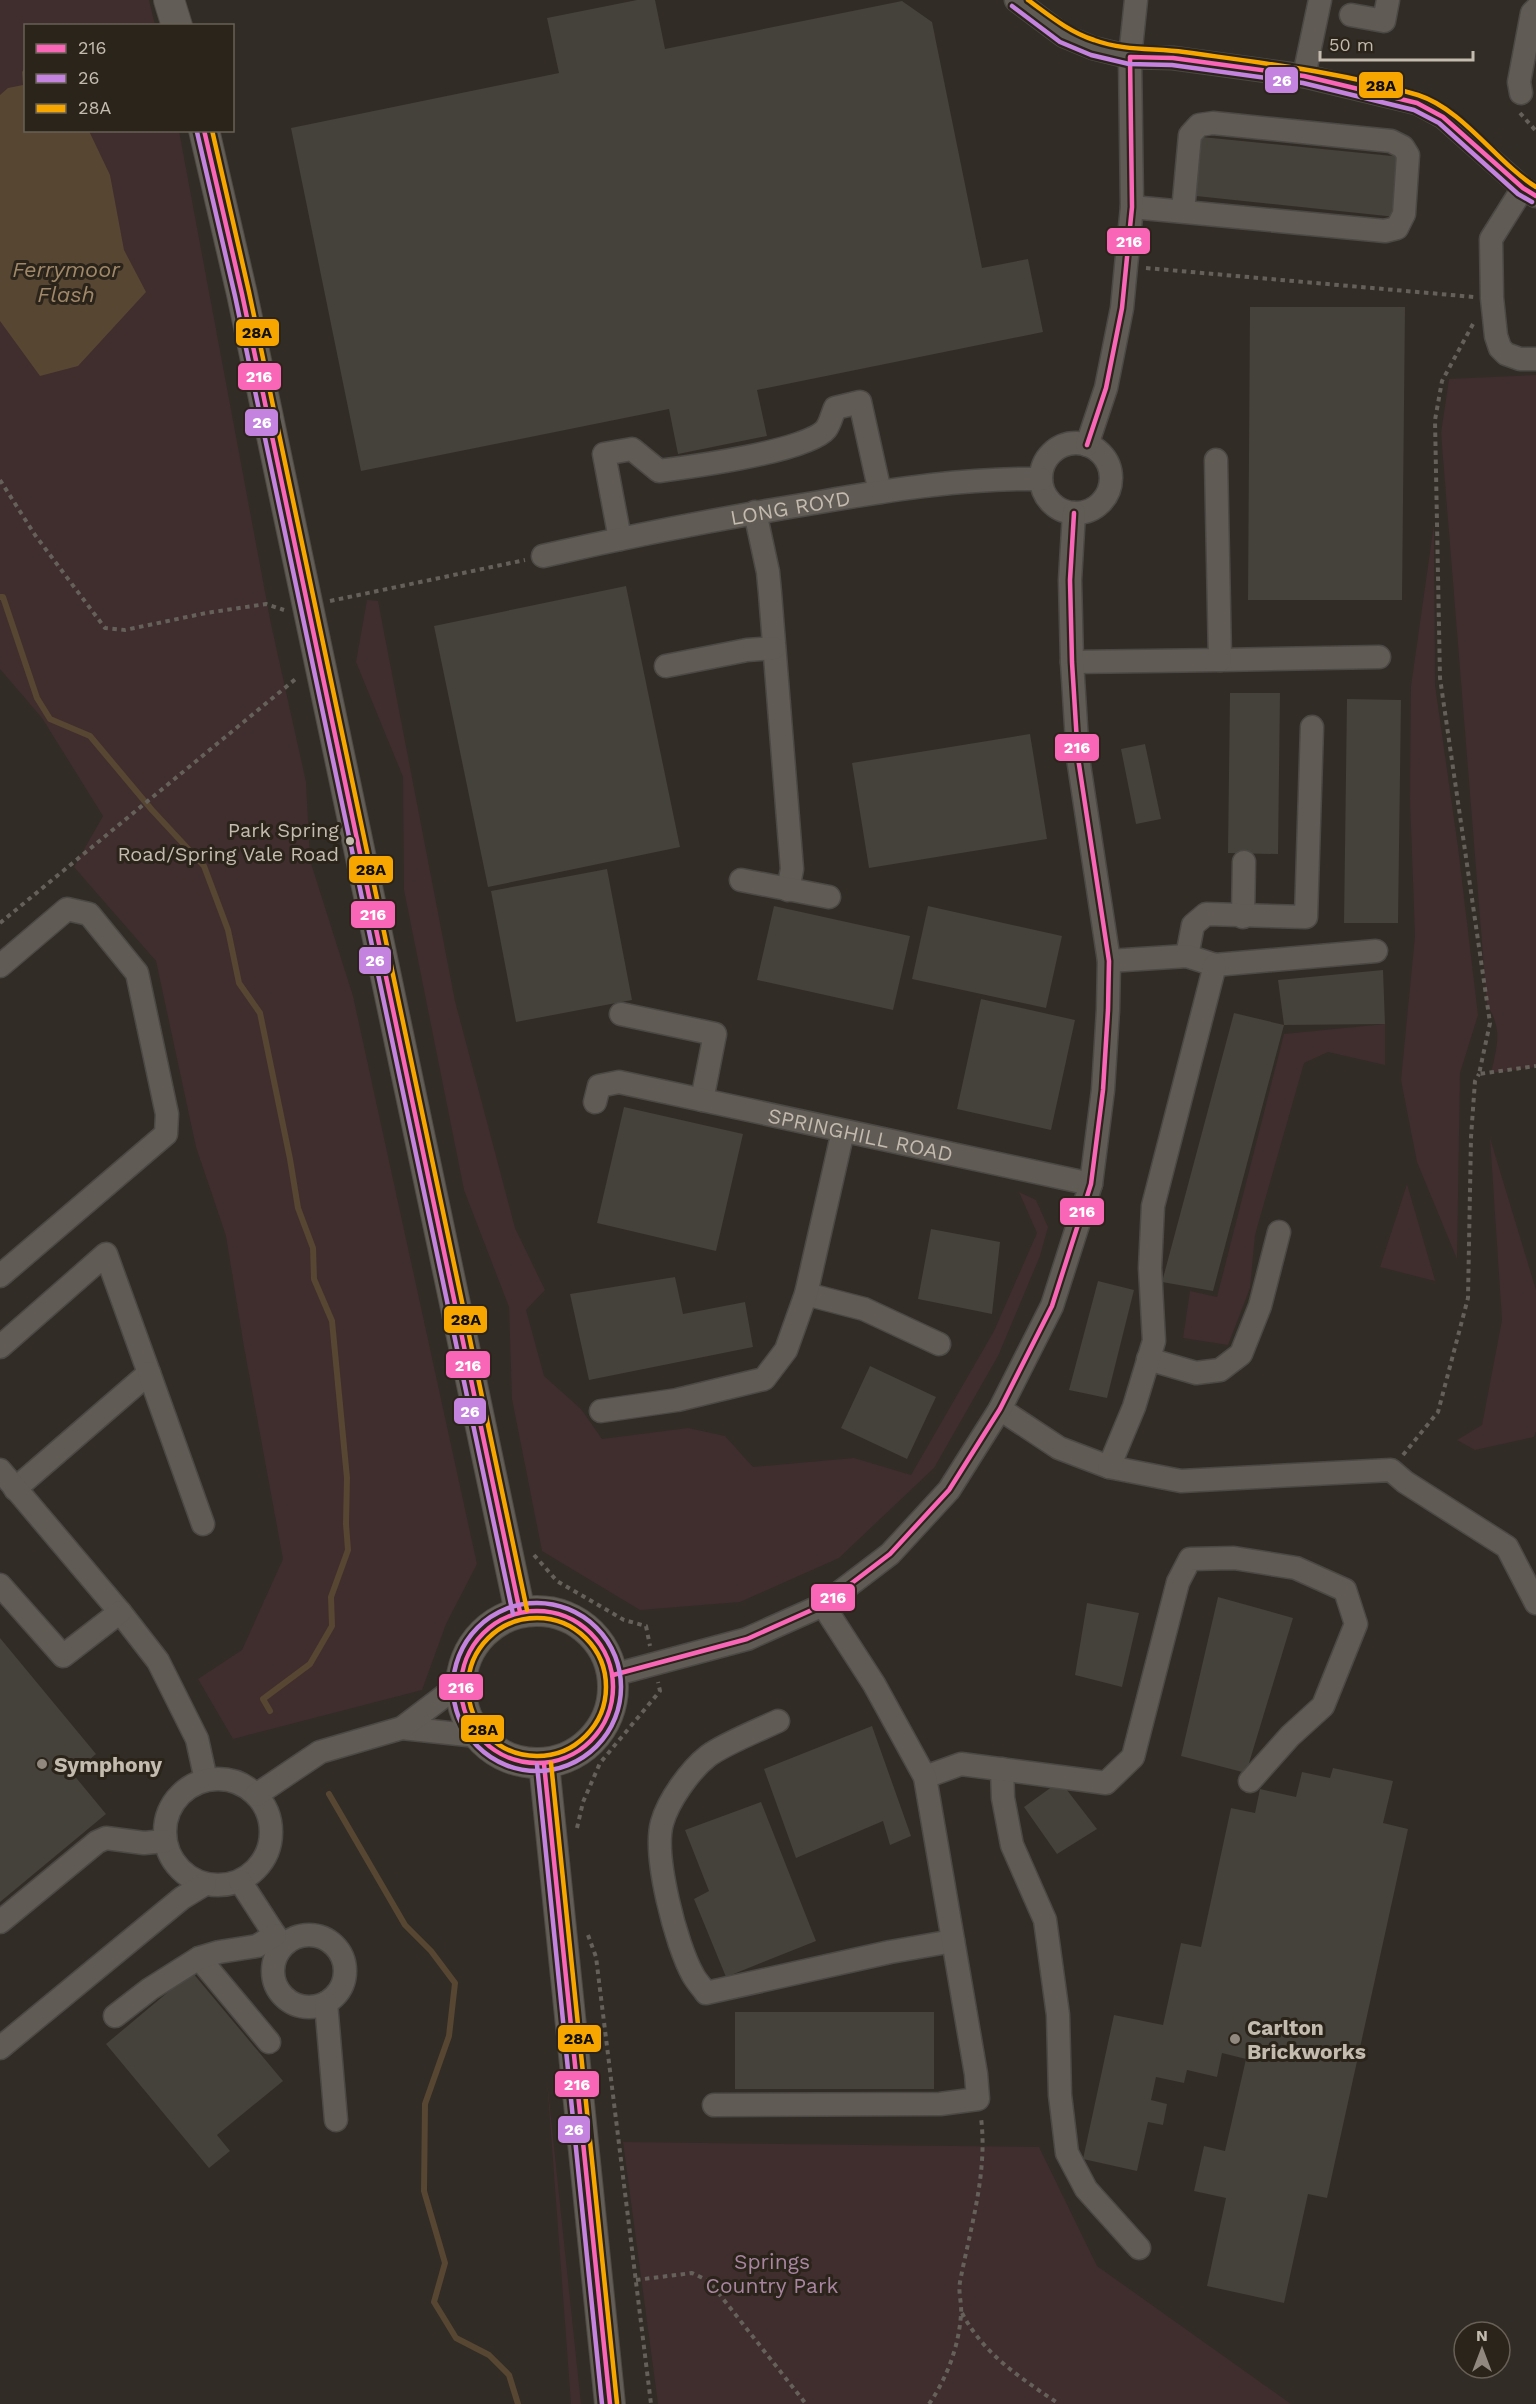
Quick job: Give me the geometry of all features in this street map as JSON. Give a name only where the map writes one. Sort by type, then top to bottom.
[{"type":"main road","points":[[169,0],[176,24]]},
{"type":"main road","points":[[204,132],[318,604],[520,1612]]},
{"type":"main road","points":[[520,1612],[551,1612],[580,1624],[596,1638],[607,1655],[613,1675],[613,1696],[608,1716],[597,1734],[583,1749],[564,1759],[544,1764],[525,1763],[507,1758],[491,1749],[477,1736],[462,1703],[460,1684],[465,1659],[478,1638],[497,1622],[520,1612]]},
{"type":"main road","points":[[544,1764],[610,2404]]},
{"type":"street","points":[[1016,0],[1064,36],[1094,48],[1130,57],[1173,58],[1304,76],[1417,103],[1452,124],[1530,192],[1491,239],[1492,298],[1496,336],[1500,348],[1506,354],[1536,359]]},
{"type":"street","points":[[1087,445],[1106,388],[1122,308],[1132,207],[1130,57],[1136,0]]},
{"type":"street","points":[[1304,76],[1320,0]]},
{"type":"street","points":[[1352,15],[1384,21],[1388,0]]},
{"type":"street","points":[[1521,93],[1519,82],[1532,12],[1536,9]]},
{"type":"street","points":[[1132,207],[1385,231],[1397,228],[1404,214],[1408,155],[1403,147],[1391,141],[1213,123],[1199,125],[1190,135],[1183,211]]},
{"type":"street","points":[[620,539],[604,454],[632,449],[659,471],[717,464],[808,441],[825,430],[836,408],[860,402],[880,492]]},
{"type":"street","points":[[1077,443],[1096,449],[1109,465],[1111,485],[1102,503],[1084,513],[1074,513],[1054,506],[1043,489],[1041,479],[1046,461],[1059,448],[1077,443]]},
{"type":"street","points":[[1216,460],[1220,660]]},
{"type":"street","name":"LONG ROYD","points":[[543,556],[755,512],[880,492],[998,478],[1041,479]]},
{"type":"street","points":[[755,512],[768,572],[792,868],[788,890]]},
{"type":"street","points":[[613,1675],[747,1640],[823,1605],[890,1554],[949,1490],[1000,1409],[1052,1306],[1091,1184],[1103,1090],[1108,1010],[1109,961],[1078,758],[1070,580],[1074,513]]},
{"type":"street","points":[[666,666],[737,651],[774,648]]},
{"type":"street","points":[[1072,662],[1379,657]]},
{"type":"street","points":[[1187,956],[1193,925],[1206,914],[1306,918],[1312,727]]},
{"type":"street","points":[[1243,917],[1244,862]]},
{"type":"street","points":[[741,880],[829,897]]},
{"type":"street","points":[[0,966],[67,909],[89,914],[137,973],[167,1114],[166,1134],[0,1276]]},
{"type":"street","points":[[1109,961],[1187,956],[1215,965],[1376,951]]},
{"type":"street","points":[[1109,1467],[1134,1407],[1154,1341],[1150,1268],[1153,1206],[1215,965]]},
{"type":"street","points":[[621,1014],[715,1034],[702,1100]]},
{"type":"street","name":"SPRINGHILL ROAD","points":[[595,1102],[599,1086],[619,1082],[1091,1184]]},
{"type":"street","points":[[601,1411],[678,1400],[764,1379],[786,1350],[806,1294],[843,1131]]},
{"type":"street","points":[[1148,1359],[1196,1373],[1220,1370],[1241,1354],[1260,1306],[1279,1232]]},
{"type":"street","points":[[0,1347],[106,1254],[203,1524]]},
{"type":"street","points":[[806,1294],[864,1309],[939,1344]]},
{"type":"street","points":[[15,1489],[149,1373]]},
{"type":"street","points":[[1000,1409],[1059,1448],[1109,1467],[1181,1480],[1391,1470],[1405,1482],[1507,1546],[1536,1604]]},
{"type":"street","points":[[0,1470],[120,1612],[158,1661],[197,1739],[206,1780]]},
{"type":"street","points":[[925,1777],[961,1764],[1106,1783],[1133,1758],[1178,1582],[1190,1560],[1234,1558],[1296,1568],[1345,1590],[1356,1624],[1323,1706],[1290,1736],[1250,1781]]},
{"type":"street","points":[[0,1585],[63,1656],[120,1612]]},
{"type":"street","points":[[714,2105],[940,2104],[978,2099],[976,2074],[925,1777],[874,1684],[823,1605]]},
{"type":"street","points":[[256,1795],[320,1752],[402,1728],[460,1684]]},
{"type":"street","points":[[778,1721],[708,1756],[678,1788],[662,1824],[661,1856],[664,1888],[674,1927],[692,1974],[706,1993],[890,1952],[953,1941]]},
{"type":"street","points":[[402,1728],[477,1736]]},
{"type":"street","points":[[1002,1769],[1003,1798],[1012,1845],[1046,1920],[1058,2015],[1060,2095],[1067,2153],[1086,2188],[1139,2248]]},
{"type":"street","points":[[224,1779],[241,1784],[256,1795],[266,1809],[271,1825],[271,1842],[265,1858],[254,1872],[240,1881],[223,1885],[205,1884],[191,1878],[179,1868],[170,1855],[165,1840],[166,1821],[174,1803],[188,1788],[206,1780],[224,1779]]},
{"type":"street","points":[[0,1922],[97,1842],[106,1838],[144,1843],[165,1840]]},
{"type":"street","points":[[115,2016],[150,1989],[199,1958],[219,1952],[257,1946],[279,1940],[292,1937],[315,1934],[335,1945],[342,1954],[345,1976],[342,1987],[335,1996],[326,2003],[313,2007],[300,2007],[288,2001],[279,1992],[273,1980],[272,1967],[279,1940],[240,1881]]},
{"type":"street","points":[[0,2048],[182,1898],[205,1884]]},
{"type":"street","points":[[199,1958],[269,2042]]},
{"type":"street","points":[[326,2003],[336,2121]]},
{"type":"path","points":[[1126,266],[1492,298]]},
{"type":"path","points":[[1391,1470],[1438,1412],[1468,1298],[1470,1137],[1475,1081],[1479,1074],[1490,1023],[1440,678],[1436,420],[1442,381],[1478,315],[1492,298]]},
{"type":"path","points":[[0,480],[35,535],[105,628],[125,630],[206,613],[266,604],[285,611],[543,556]]},
{"type":"path","points":[[0,923],[300,676]]},
{"type":"path","points":[[1479,1074],[1536,1065]]},
{"type":"path","points":[[534,1555],[557,1581],[624,1620],[646,1626],[651,1647]]},
{"type":"path","points":[[575,1837],[583,1802],[600,1763],[660,1691],[658,1680]]},
{"type":"path","points":[[585,1926],[596,1957],[651,2404]]},
{"type":"path","points":[[929,2404],[942,2386],[955,2348],[961,2311],[959,2286],[979,2190],[982,2129],[978,2099]]},
{"type":"path","points":[[636,2280],[692,2273],[709,2281],[806,2404]]},
{"type":"path","points":[[961,2311],[972,2332],[994,2357],[1059,2404]]},
{"type":"green space","points":[[0,0],[149,0],[155,24],[24,24],[24,132],[179,132],[271,624],[306,782],[310,860],[353,996],[477,1564],[446,1624],[422,1690],[233,1739],[198,1679],[242,1650],[283,1559],[226,1236],[196,1147],[156,961],[74,867],[103,816],[42,718],[0,669]]},
{"type":"green space","points":[[1536,375],[1536,1067],[1491,1073],[1497,1046],[1497,1030],[1487,1005],[1441,433],[1449,379]]},
{"type":"green space","points":[[1434,524],[1435,685],[1458,847],[1478,1015],[1460,1073],[1457,1259],[1417,1162],[1401,1080],[1415,936],[1410,799],[1411,686]]},
{"type":"green space","points":[[367,600],[378,601],[455,1001],[515,1228],[545,1290],[526,1310],[544,1376],[581,1409],[602,1439],[688,1428],[725,1436],[753,1467],[854,1458],[911,1475],[994,1331],[1037,1233],[1019,1192],[1036,1200],[1048,1227],[1040,1256],[998,1356],[934,1468],[839,1558],[740,1602],[640,1610],[542,1551],[512,1399],[509,1307],[464,1190],[404,890],[403,777],[356,662]]},
{"type":"green space","points":[[1385,1024],[1385,1065],[1328,1052],[1304,1063],[1255,1235],[1250,1288],[1228,1345],[1183,1338],[1190,1291],[1217,1297],[1284,1034]]},
{"type":"green space","points":[[1490,1138],[1536,1290],[1536,1431],[1534,1437],[1475,1450],[1457,1440],[1482,1425],[1502,1320]]},
{"type":"green space","points":[[1407,1184],[1435,1280],[1435,1281],[1380,1267]]},
{"type":"green space","points":[[547,2080],[581,2404],[571,2404]]},
{"type":"green space","name":"Springs Country Park","points":[[623,2142],[1039,2147],[1097,2266],[1291,2404],[658,2404]]},
{"type":"water","name":"Ferrymoor Flash","points":[[24,69],[24,132],[89,132],[110,175],[124,250],[146,292],[78,366],[40,376],[0,321],[0,95],[8,88],[23,85],[22,72]]},
{"type":"building","points":[[637,0],[655,0],[665,49],[902,1],[932,22],[982,268],[1028,259],[1043,332],[757,390],[767,436],[678,454],[669,409],[361,471],[291,128],[559,73],[547,18]]},
{"type":"building","points":[[1202,137],[1402,157],[1396,217],[1196,196]]},
{"type":"building","points":[[1250,307],[1405,307],[1402,600],[1248,600]]},
{"type":"building","points":[[626,586],[680,847],[488,887],[434,626]]},
{"type":"building","points":[[1230,693],[1280,693],[1278,854],[1228,853]]},
{"type":"building","points":[[1347,699],[1401,700],[1398,923],[1344,923]]},
{"type":"building","points":[[1030,734],[1047,839],[869,868],[852,763]]},
{"type":"building","points":[[1145,744],[1161,819],[1136,824],[1121,749]]},
{"type":"building","points":[[607,869],[632,1000],[516,1022],[491,891]]},
{"type":"building","points":[[774,906],[910,936],[893,1010],[757,980]]},
{"type":"building","points":[[928,906],[1062,936],[1046,1008],[912,979]]},
{"type":"building","points":[[1383,970],[1385,1024],[1284,1025],[1278,980]]},
{"type":"building","points":[[981,999],[1075,1020],[1051,1130],[957,1109]]},
{"type":"building","points":[[1234,1013],[1284,1025],[1213,1291],[1162,1282]]},
{"type":"building","points":[[624,1107],[743,1134],[716,1251],[597,1223]]},
{"type":"building","points":[[931,1229],[1000,1242],[992,1314],[918,1299]]},
{"type":"building","points":[[675,1277],[683,1314],[745,1302],[753,1347],[589,1380],[570,1294]]},
{"type":"building","points":[[1098,1281],[1134,1290],[1107,1398],[1069,1390]]},
{"type":"building","points":[[870,1366],[936,1397],[907,1459],[841,1428]]},
{"type":"building","points":[[1218,1597],[1293,1618],[1246,1773],[1181,1756]]},
{"type":"building","points":[[1087,1603],[1139,1613],[1122,1687],[1075,1675]]},
{"type":"building","name":"Symphony","points":[[0,1638],[96,1754],[73,1774],[106,1814],[0,1902]]},
{"type":"building","points":[[872,1726],[911,1836],[890,1845],[883,1821],[796,1858],[764,1769]]},
{"type":"building","name":"Carlton Brickworks","points":[[1333,1768],[1393,1781],[1383,1823],[1408,1829],[1327,2198],[1308,2194],[1284,2303],[1207,2286],[1226,2198],[1194,2191],[1204,2146],[1225,2151],[1246,2059],[1222,2053],[1217,2077],[1187,2070],[1184,2083],[1156,2077],[1151,2100],[1167,2104],[1163,2125],[1148,2122],[1137,2171],[1083,2159],[1114,2015],[1163,2025],[1181,1943],[1201,1947],[1231,1808],[1255,1813],[1260,1789],[1296,1797],[1302,1772],[1330,1778]]},
{"type":"building","points":[[1060,1781],[1097,1829],[1057,1854],[1024,1807]]},
{"type":"building","points":[[761,1802],[816,1941],[726,1977],[694,1899],[709,1891],[685,1830]]},
{"type":"building","points":[[192,1972],[283,2081],[217,2135],[230,2151],[209,2168],[106,2044]]},
{"type":"building","points":[[735,2012],[934,2012],[934,2089],[735,2089]]},
{"type":"waterway","points":[[0,597],[3,597],[37,698],[50,719],[90,736],[152,810],[204,866],[228,930],[239,983],[260,1013],[298,1208],[313,1248],[314,1279],[332,1321],[347,1478],[348,1550],[331,1597],[332,1626],[310,1664],[263,1699],[270,1711]]},
{"type":"waterway","points":[[329,1794],[405,1925],[431,1951],[455,1983],[449,2036],[425,2104],[424,2191],[445,2263],[434,2302],[456,2338],[489,2355],[509,2375],[518,2404]]},
{"type":"transit line","name":"28A","points":[[1028,0],[1068,28],[1105,44],[1184,52],[1302,69],[1360,80],[1418,95],[1450,112],[1536,187]]},
{"type":"transit line","name":"26","points":[[1012,6],[1060,42],[1091,55],[1129,64],[1172,65],[1303,83],[1414,110],[1439,123],[1518,194],[1532,202]]},
{"type":"transit line","name":"216","points":[[1087,445],[1106,388],[1122,308],[1132,207],[1130,57],[1173,58],[1304,76],[1417,103],[1443,117],[1523,188],[1536,196]]},
{"type":"transit line","name":"26","points":[[197,132],[235,296],[513,1614]]},
{"type":"transit line","name":"216","points":[[204,132],[242,294],[520,1612]]},
{"type":"transit line","name":"28A","points":[[212,132],[249,292],[527,1610]]},
{"type":"transit line","name":"216","points":[[613,1675],[747,1639],[823,1605],[890,1554],[949,1490],[1000,1409],[1052,1306],[1091,1184],[1103,1090],[1108,1010],[1109,961],[1078,758],[1070,580],[1074,513]]},
{"type":"transit line","name":"26","points":[[537,1603],[569,1610],[584,1617],[596,1628],[607,1640],[614,1655],[621,1687],[614,1719],[607,1734],[596,1746],[584,1757],[569,1764],[537,1771],[505,1764],[490,1757],[478,1746],[467,1734],[460,1719],[453,1687],[460,1655],[467,1640],[478,1628],[490,1617],[505,1610],[537,1603]]},
{"type":"transit line","name":"216","points":[[537,1611],[552,1612],[566,1617],[591,1633],[607,1658],[612,1672],[613,1687],[612,1702],[607,1716],[591,1741],[566,1757],[552,1762],[537,1763],[522,1762],[508,1757],[483,1741],[467,1716],[462,1702],[461,1687],[462,1672],[467,1658],[483,1633],[508,1617],[522,1612],[537,1611]]},
{"type":"transit line","name":"28A","points":[[537,1618],[563,1623],[586,1638],[601,1661],[606,1687],[601,1713],[586,1736],[563,1751],[537,1756],[511,1751],[488,1736],[473,1713],[468,1687],[473,1661],[488,1638],[511,1623],[537,1618]]},
{"type":"transit line","name":"28A","points":[[551,1763],[617,2403]]},
{"type":"transit line","name":"216","points":[[544,1764],[610,2404]]},
{"type":"transit line","name":"26","points":[[537,1765],[602,2404]]},
{"type":"place","name":"Park Spring Road/Spring Vale Road","points":[[350,841]]},
{"type":"place","name":"Symphony","points":[[42,1764]]},
{"type":"place","name":"Carlton Brickworks","points":[[1235,2039]]}]
